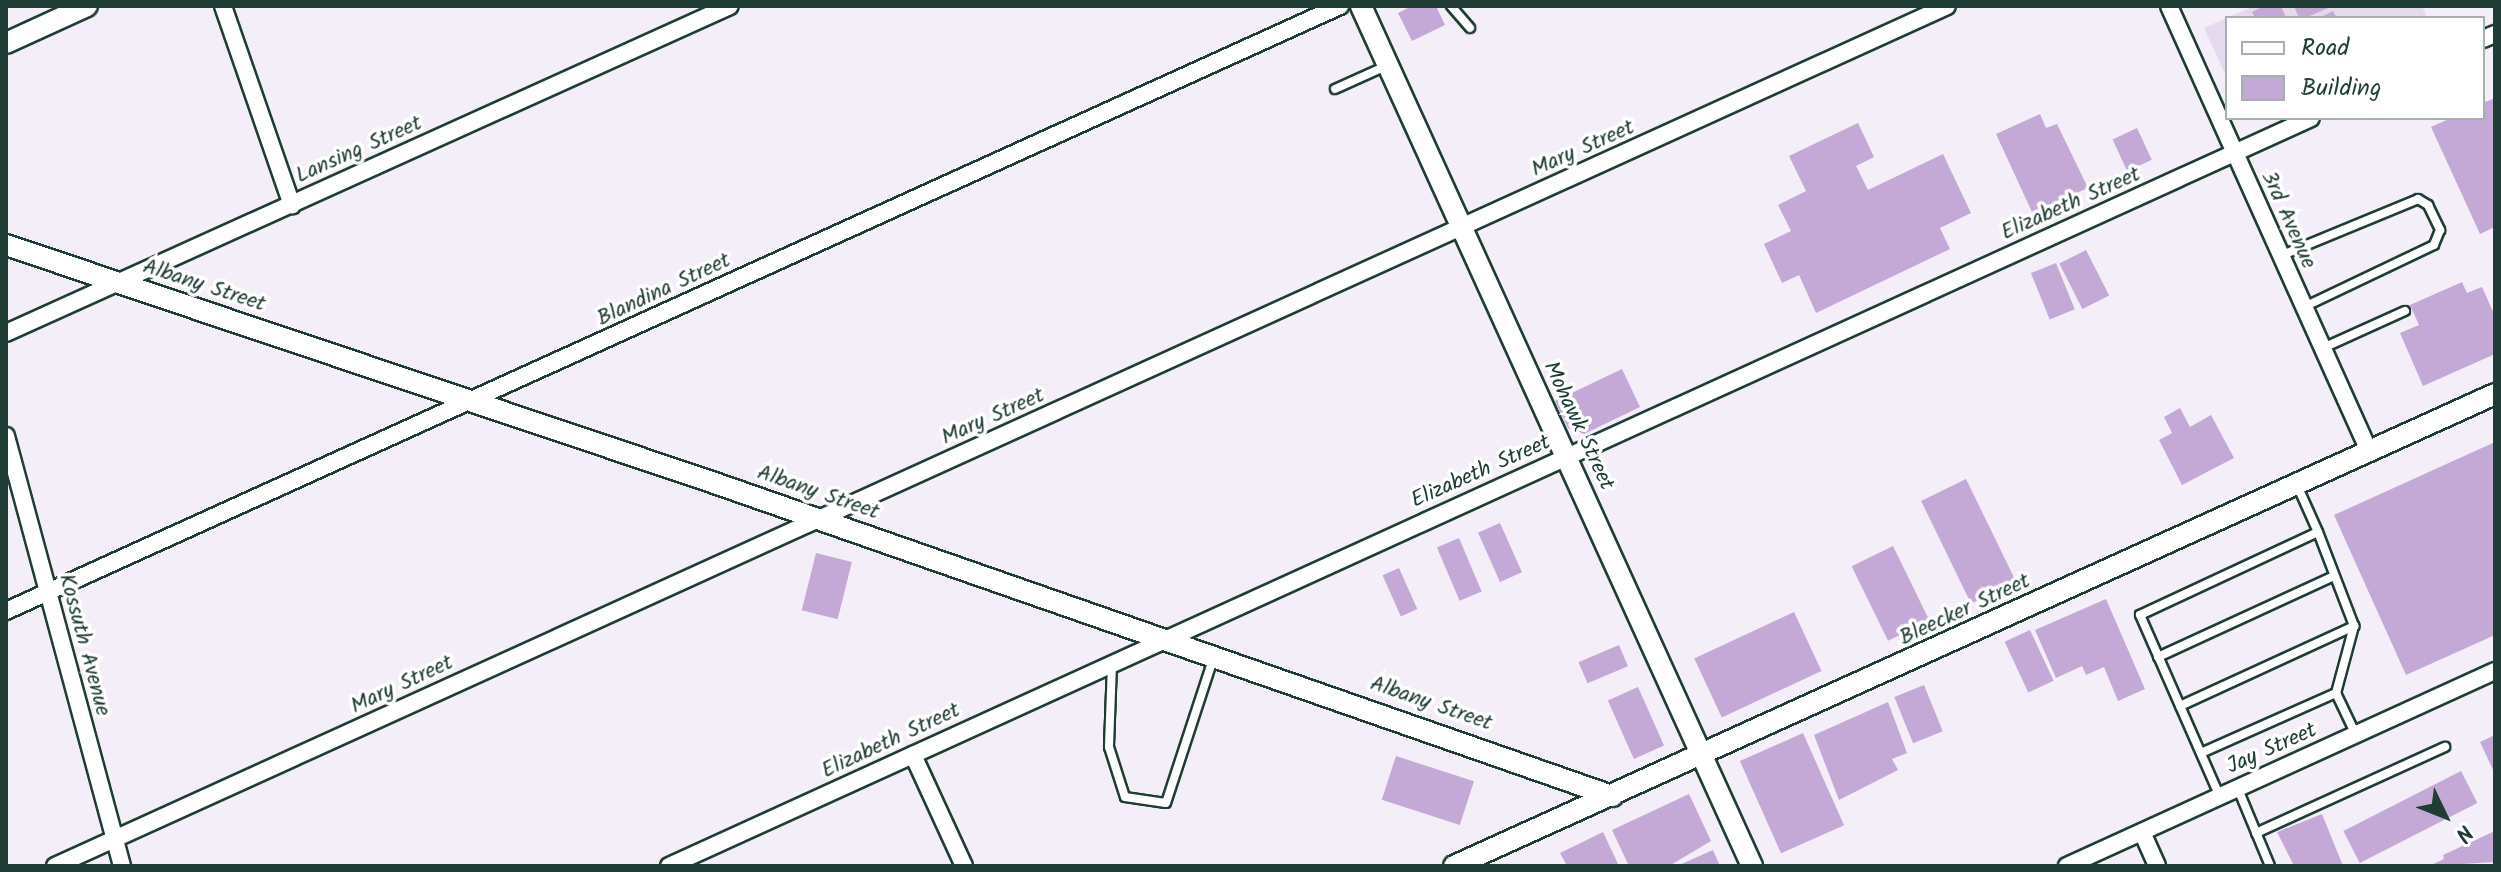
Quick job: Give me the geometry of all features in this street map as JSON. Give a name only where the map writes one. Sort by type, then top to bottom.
[{"type":"street","points":[[6,43],[87,6]]},
{"type":"street","points":[[223,6],[292,205]]},
{"type":"street","name":"Lansing Street","points":[[6,333],[730,6]]},
{"type":"street","name":"Blandina Street","points":[[6,611],[1340,6]]},
{"type":"street","name":"Mohawk Street","points":[[1361,6],[1458,229],[1705,755],[1752,866]]},
{"type":"street","name":"Mary Street","points":[[55,866],[1947,6]]},
{"type":"street","name":"3rd Avenue","points":[[2169,6],[2369,452]]},
{"type":"street","name":"Elizabeth Street","points":[[669,866],[2307,120]]},
{"type":"street","name":"Albany Street","points":[[6,245],[821,520],[1612,796]]},
{"type":"street","name":"Bleecker Street","points":[[1454,866],[1705,755],[2495,394]]},
{"type":"street","name":"Kossuth Avenue","points":[[6,436],[122,866]]},
{"type":"street","name":"Jay Street","points":[[2067,866],[2495,671]]},
{"type":"street","points":[[913,755],[964,866]]},
{"type":"street","points":[[2142,832],[2157,866]]},
{"type":"lane","points":[[1451,6],[1470,28]]},
{"type":"lane","points":[[1335,89],[1387,66]]},
{"type":"lane","points":[[2280,256],[2418,199],[2428,205],[2440,230],[2434,245],[2303,308]]},
{"type":"lane","points":[[2322,348],[2405,311]]},
{"type":"lane","points":[[2296,485],[2318,532],[2354,626],[2336,693],[2356,735]]},
{"type":"lane","points":[[2220,797],[2140,615],[2318,532]]},
{"type":"lane","points":[[2158,657],[2334,576]]},
{"type":"lane","points":[[2180,706],[2354,626]]},
{"type":"lane","points":[[1112,663],[1109,747],[1125,797],[1166,803],[1214,656]]},
{"type":"lane","points":[[2201,753],[2336,693]]},
{"type":"lane","points":[[2256,833],[2445,747]]},
{"type":"lane","points":[[2238,789],[2270,866]]},
{"type":"shaded area","points":[[2254,6],[2422,6],[2426,16],[2231,16]]},
{"type":"shaded area","points":[[2225,19],[2225,74],[2204,28]]},
{"type":"building","points":[[1412,6],[1436,6],[1445,25],[1412,41],[1398,13]]},
{"type":"building","points":[[2264,6],[2281,6],[2285,16],[2254,16],[2252,12]]},
{"type":"building","points":[[2294,6],[2333,6],[2310,16],[2298,16]]},
{"type":"building","points":[[2495,98],[2495,227],[2480,234],[2431,127],[2447,120],[2485,120],[2485,102]]},
{"type":"building","points":[[2040,114],[2046,128],[2057,124],[2088,188],[2032,212],[1996,134]]},
{"type":"building","points":[[1858,123],[1874,157],[1856,166],[1868,190],[1943,154],[1971,213],[1940,228],[1950,249],[1816,313],[1799,275],[1782,283],[1764,244],[1791,231],[1778,205],[1806,191],[1789,156]]},
{"type":"building","points":[[2137,128],[2152,160],[2127,171],[2113,139]]},
{"type":"building","points":[[2086,250],[2109,295],[2082,309],[2059,264]]},
{"type":"building","points":[[2056,263],[2075,309],[2050,319],[2031,273]]},
{"type":"building","points":[[2462,282],[2467,293],[2482,287],[2495,316],[2495,354],[2423,386],[2400,333],[2419,325],[2410,305]]},
{"type":"building","points":[[1622,369],[1640,407],[1584,434],[1568,428],[1555,401]]},
{"type":"building","points":[[2180,408],[2190,427],[2211,415],[2234,458],[2182,485],[2159,440],[2172,433],[2164,417]]},
{"type":"building","points":[[2495,442],[2495,635],[2406,675],[2334,515]]},
{"type":"building","points":[[1966,479],[2016,581],[1971,603],[1921,501]]},
{"type":"building","points":[[1500,523],[1522,572],[1500,582],[1478,533]]},
{"type":"building","points":[[1459,538],[1482,591],[1460,601],[1437,547]]},
{"type":"building","points":[[1893,546],[1929,621],[1888,641],[1852,566]]},
{"type":"building","points":[[816,553],[852,562],[838,619],[802,610]]},
{"type":"building","points":[[1399,568],[1417,609],[1401,616],[1383,575]]},
{"type":"building","points":[[2106,599],[2145,689],[2118,701],[2104,667],[2086,675],[2082,666],[2056,678],[2035,630]]},
{"type":"building","points":[[1794,612],[1821,671],[1722,717],[1694,658]]},
{"type":"building","points":[[2030,630],[2054,681],[2028,693],[2005,642]]},
{"type":"building","points":[[1619,645],[1628,666],[1587,683],[1578,662]]},
{"type":"building","points":[[1924,685],[1943,731],[1913,743],[1894,697]]},
{"type":"building","points":[[1638,687],[1664,745],[1634,759],[1608,700]]},
{"type":"building","points":[[1888,702],[1907,753],[1892,759],[1898,770],[1839,800],[1814,735]]},
{"type":"building","points":[[1803,733],[1844,825],[1781,853],[1740,761]]},
{"type":"building","points":[[2495,735],[2495,774],[2480,742]]},
{"type":"building","points":[[1396,756],[1474,781],[1460,825],[1382,800]]},
{"type":"building","points":[[2461,771],[2477,803],[2360,863],[2343,831]]},
{"type":"building","points":[[1689,794],[1711,841],[1669,866],[1629,866],[1612,830]]},
{"type":"building","points":[[2322,814],[2343,866],[2294,866],[2277,832]]},
{"type":"building","points":[[2495,831],[2495,862],[2429,866],[2444,859],[2443,855]]},
{"type":"building","points":[[1603,832],[1619,866],[1567,866],[1560,853]]},
{"type":"building","points":[[1713,850],[1720,866],[1677,866]]}]
